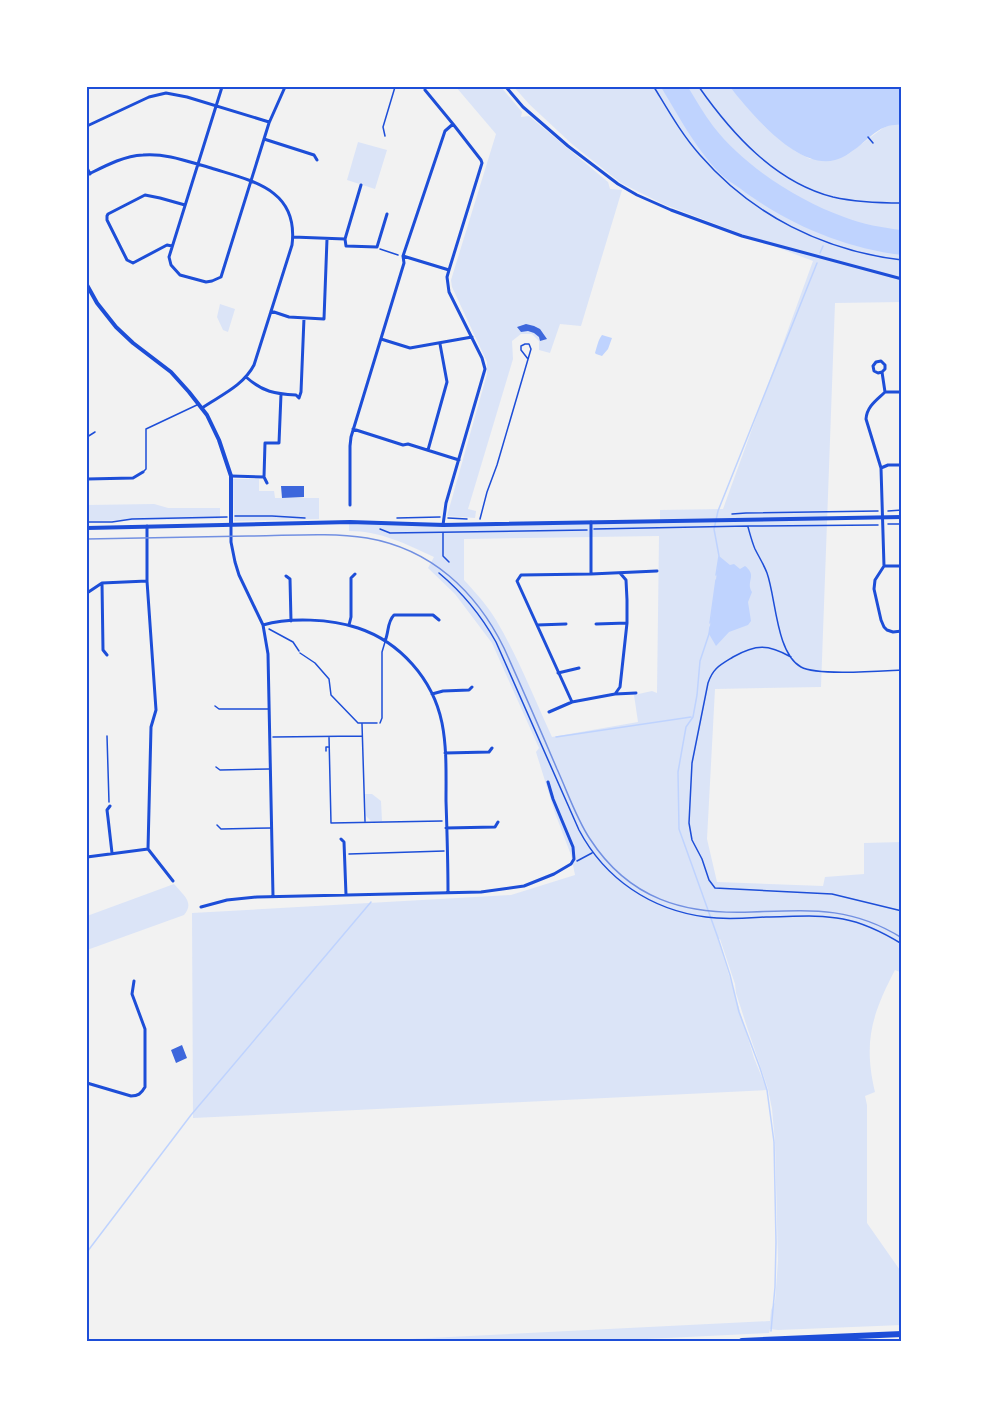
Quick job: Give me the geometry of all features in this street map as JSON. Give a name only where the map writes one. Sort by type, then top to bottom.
[{"type":"highway","points":[[742,1341],[900,1333]]},
{"type":"street","points":[[222,87],[169,257],[173,269],[180,275],[201,281],[212,281],[221,277],[269,123],[285,87]]},
{"type":"street","points":[[506,87],[523,107],[568,146],[618,184],[637,195],[742,236],[902,279]]},
{"type":"street","points":[[425,90],[482,163],[447,277],[449,292],[482,358],[485,369],[443,517],[443,525]]},
{"type":"street","points":[[87,126],[160,93],[179,95],[269,123]]},
{"type":"street","points":[[350,505],[350,446],[353,429],[404,256],[445,131],[453,124]]},
{"type":"street","points":[[264,139],[314,155],[318,160]]},
{"type":"street","points":[[87,168],[88,175],[118,160],[145,154],[163,155],[252,181],[268,189],[281,201],[290,218],[292,245],[254,365],[236,387],[201,406]]},
{"type":"street","points":[[361,185],[345,239],[346,246],[376,247],[387,214]]},
{"type":"street","points":[[172,246],[167,245],[130,262],[106,220],[106,216],[146,195],[185,205]]},
{"type":"street","points":[[293,237],[345,239]]},
{"type":"street","points":[[271,311],[289,317],[324,319],[327,239]]},
{"type":"street","points":[[404,256],[449,270]]},
{"type":"street","points":[[87,285],[97,303],[120,332],[171,372],[201,406],[219,440],[231,476],[231,542],[239,575],[263,625],[268,654],[273,896]]},
{"type":"street","points":[[246,377],[259,388],[281,394],[296,395],[299,398],[304,318]]},
{"type":"street","points":[[381,339],[410,348],[472,337]]},
{"type":"street","points":[[428,450],[447,382],[440,344]]},
{"type":"street","points":[[882,372],[885,392]]},
{"type":"street","points":[[902,392],[885,392],[868,409],[866,418],[880,468],[884,566],[874,580],[874,589],[880,620],[884,627],[893,632],[902,632]]},
{"type":"street","points":[[267,483],[264,477],[265,442],[279,443],[281,394]]},
{"type":"street","points":[[353,429],[459,460]]},
{"type":"street","points":[[880,468],[888,465],[902,465]]},
{"type":"street","points":[[87,479],[133,478],[143,472]]},
{"type":"street","points":[[231,476],[264,477]]},
{"type":"street","points":[[87,528],[350,522],[443,525],[902,517]]},
{"type":"street","points":[[591,522],[591,574]]},
{"type":"street","points":[[147,526],[147,581],[156,710],[151,727],[148,849],[173,881]]},
{"type":"street","points":[[884,566],[902,566]]},
{"type":"street","points":[[572,702],[517,580],[521,575],[657,571]]},
{"type":"street","points":[[615,694],[620,687],[627,623],[626,580],[620,573]]},
{"type":"street","points":[[349,625],[351,578],[355,574]]},
{"type":"street","points":[[286,576],[290,579],[291,621]]},
{"type":"street","points":[[87,592],[102,583],[147,581]]},
{"type":"street","points":[[102,583],[103,650],[107,655]]},
{"type":"street","points":[[385,641],[389,632],[389,621],[394,615],[433,615],[439,620]]},
{"type":"street","points":[[263,625],[277,621],[328,621],[349,625],[385,641],[397,649],[417,669],[432,694],[442,725],[445,753],[448,892]]},
{"type":"street","points":[[596,624],[627,623]]},
{"type":"street","points":[[537,625],[566,624]]},
{"type":"street","points":[[558,673],[579,668]]},
{"type":"street","points":[[432,694],[443,691],[469,690],[472,687]]},
{"type":"street","points":[[549,712],[572,702],[615,694],[636,693]]},
{"type":"street","points":[[445,753],[489,752],[492,748]]},
{"type":"street","points":[[201,907],[227,900],[273,896],[481,892],[524,886],[554,874],[571,864],[574,853],[548,782]]},
{"type":"street","points":[[110,806],[107,810],[112,853]]},
{"type":"street","points":[[446,828],[495,827],[498,822]]},
{"type":"street","points":[[341,839],[344,842],[346,895]]},
{"type":"street","points":[[87,857],[148,849]]},
{"type":"street","points":[[87,1083],[131,1096],[142,1093],[145,1087],[145,1029],[132,994],[134,981]]},
{"type":"lane","points":[[385,136],[383,127],[395,87]]},
{"type":"lane","points":[[480,519],[528,359],[531,347],[525,344],[521,346],[521,350],[528,359]]},
{"type":"lane","points":[[143,472],[146,469],[146,429],[201,406]]},
{"type":"lane","points":[[87,436],[95,432]]},
{"type":"lane","points":[[380,723],[382,718],[382,652],[385,641]]},
{"type":"lane","points":[[215,706],[219,709],[269,709]]},
{"type":"lane","points":[[216,767],[220,770],[270,769]]},
{"type":"lane","points":[[217,825],[221,829],[272,828]]},
{"type":"path","points":[[654,87],[681,131],[700,155],[716,172],[751,201],[788,225],[831,245],[874,256],[902,260]]},
{"type":"path","points":[[699,87],[722,119],[740,138],[784,175],[807,188],[831,196],[860,201],[902,203]]},
{"type":"path","points":[[868,137],[873,143]]},
{"type":"path","points":[[376,247],[404,256]]},
{"type":"path","points":[[726,515],[902,510]]},
{"type":"path","points":[[87,522],[222,517]]},
{"type":"path","points":[[443,517],[480,519]]},
{"type":"path","points":[[747,519],[754,547],[767,573],[777,611],[780,634],[785,647],[802,668],[840,671],[902,670]]},
{"type":"path","points":[[707,526],[902,524]]},
{"type":"path","points":[[443,525],[443,556],[449,562]]},
{"type":"path","points":[[439,573],[467,599],[486,624],[496,642],[571,815],[593,853],[615,877],[643,896],[674,910],[717,918],[818,916],[837,918],[868,926],[902,944]]},
{"type":"path","points":[[263,625],[293,642],[300,652],[315,663],[329,679],[331,695],[358,723],[380,723]]},
{"type":"path","points":[[792,657],[779,650],[747,649],[719,665],[711,673],[692,764],[689,822],[692,840],[709,880],[715,888],[832,894],[902,911]]},
{"type":"path","points":[[362,723],[365,823]]},
{"type":"path","points":[[107,736],[110,806]]},
{"type":"path","points":[[270,737],[363,736]]},
{"type":"path","points":[[329,737],[331,824],[446,821]]},
{"type":"path","points":[[326,751],[326,747],[329,747]]},
{"type":"path","points":[[345,854],[447,851]]},
{"type":"path","points":[[571,864],[593,853]]},
{"type":"shaded area","points":[[456,87],[501,87],[522,112],[521,117],[529,116],[608,182],[610,189],[622,190],[581,326],[560,324],[550,353],[539,350],[539,341],[532,334],[521,334],[512,341],[513,359],[468,509],[476,511],[475,518],[447,516],[487,374],[487,362],[452,287],[451,280],[496,134]]},
{"type":"shaded area","points":[[514,87],[730,87],[765,127],[795,151],[810,159],[847,155],[883,128],[892,124],[902,125],[902,302],[835,303],[821,687],[715,689],[707,839],[717,882],[823,886],[825,877],[864,874],[864,843],[902,842],[902,973],[895,970],[875,1015],[870,1058],[875,1092],[865,1096],[867,1105],[867,1223],[902,1273],[902,1325],[770,1329],[769,1333],[605,1341],[369,1341],[770,1321],[771,1310],[775,1302],[778,1261],[772,1109],[768,1089],[720,939],[718,939],[754,1058],[767,1090],[193,1118],[192,913],[511,895],[575,875],[571,855],[536,752],[539,748],[492,643],[455,594],[428,568],[434,557],[383,536],[349,531],[349,523],[441,522],[480,526],[660,522],[660,510],[723,509],[813,261],[663,204],[621,183],[573,145]],"holes":[[[659,536],[657,693],[652,691],[634,695],[638,722],[552,737],[504,634],[489,609],[464,580],[464,539]]]},
{"type":"shaded area","points":[[358,142],[387,150],[375,189],[347,180]]},
{"type":"shaded area","points":[[220,304],[235,309],[228,332],[223,330],[217,317]]},
{"type":"shaded area","points":[[233,479],[259,479],[259,491],[274,491],[275,498],[319,498],[319,519],[234,521]]},
{"type":"shaded area","points":[[154,504],[168,508],[220,508],[220,519],[87,521],[87,505]]},
{"type":"shaded area","points":[[365,794],[372,794],[381,801],[382,821],[371,821],[366,816]]},
{"type":"shaded area","points":[[174,884],[188,902],[184,915],[87,950],[87,916]]},
{"type":"water","points":[[661,87],[688,87],[726,141],[756,168],[790,191],[826,210],[851,219],[902,230],[902,255],[860,247],[820,234],[782,216],[746,193],[724,177],[706,158]]},
{"type":"water","points":[[730,87],[902,87],[902,125],[883,128],[841,158],[820,161],[791,148],[776,137]]},
{"type":"water","points":[[602,335],[612,338],[608,349],[602,356],[595,353]]},
{"type":"water","points":[[719,556],[730,565],[734,564],[740,569],[745,566],[749,570],[752,592],[748,602],[751,621],[748,625],[729,632],[716,646],[709,634]]},
{"type":"building","points":[[526,324],[540,329],[547,339],[540,341],[534,333],[521,332],[517,327]]},
{"type":"building","points":[[281,486],[304,486],[304,497],[282,498]]},
{"type":"building","points":[[182,1045],[187,1058],[176,1063],[171,1050]]},
{"type":"waterway","points":[[820,253],[823,246]]},
{"type":"waterway","points":[[716,575],[719,556],[714,529],[718,511],[817,263]]},
{"type":"waterway","points":[[710,623],[716,580]]},
{"type":"waterway","points":[[710,627],[700,661],[693,717],[686,727],[678,772],[679,829],[718,938],[739,1012],[767,1090],[774,1142],[776,1242],[771,1331]]},
{"type":"waterway","points":[[556,737],[691,717]]},
{"type":"waterway","points":[[87,1252],[191,1115],[371,902]]},
{"type":"tram line","points":[[87,539],[337,535],[367,538],[411,552],[449,576],[480,608],[493,627],[580,823],[605,859],[622,876],[640,889],[681,906],[727,912],[830,912],[865,920],[902,938]]}]
